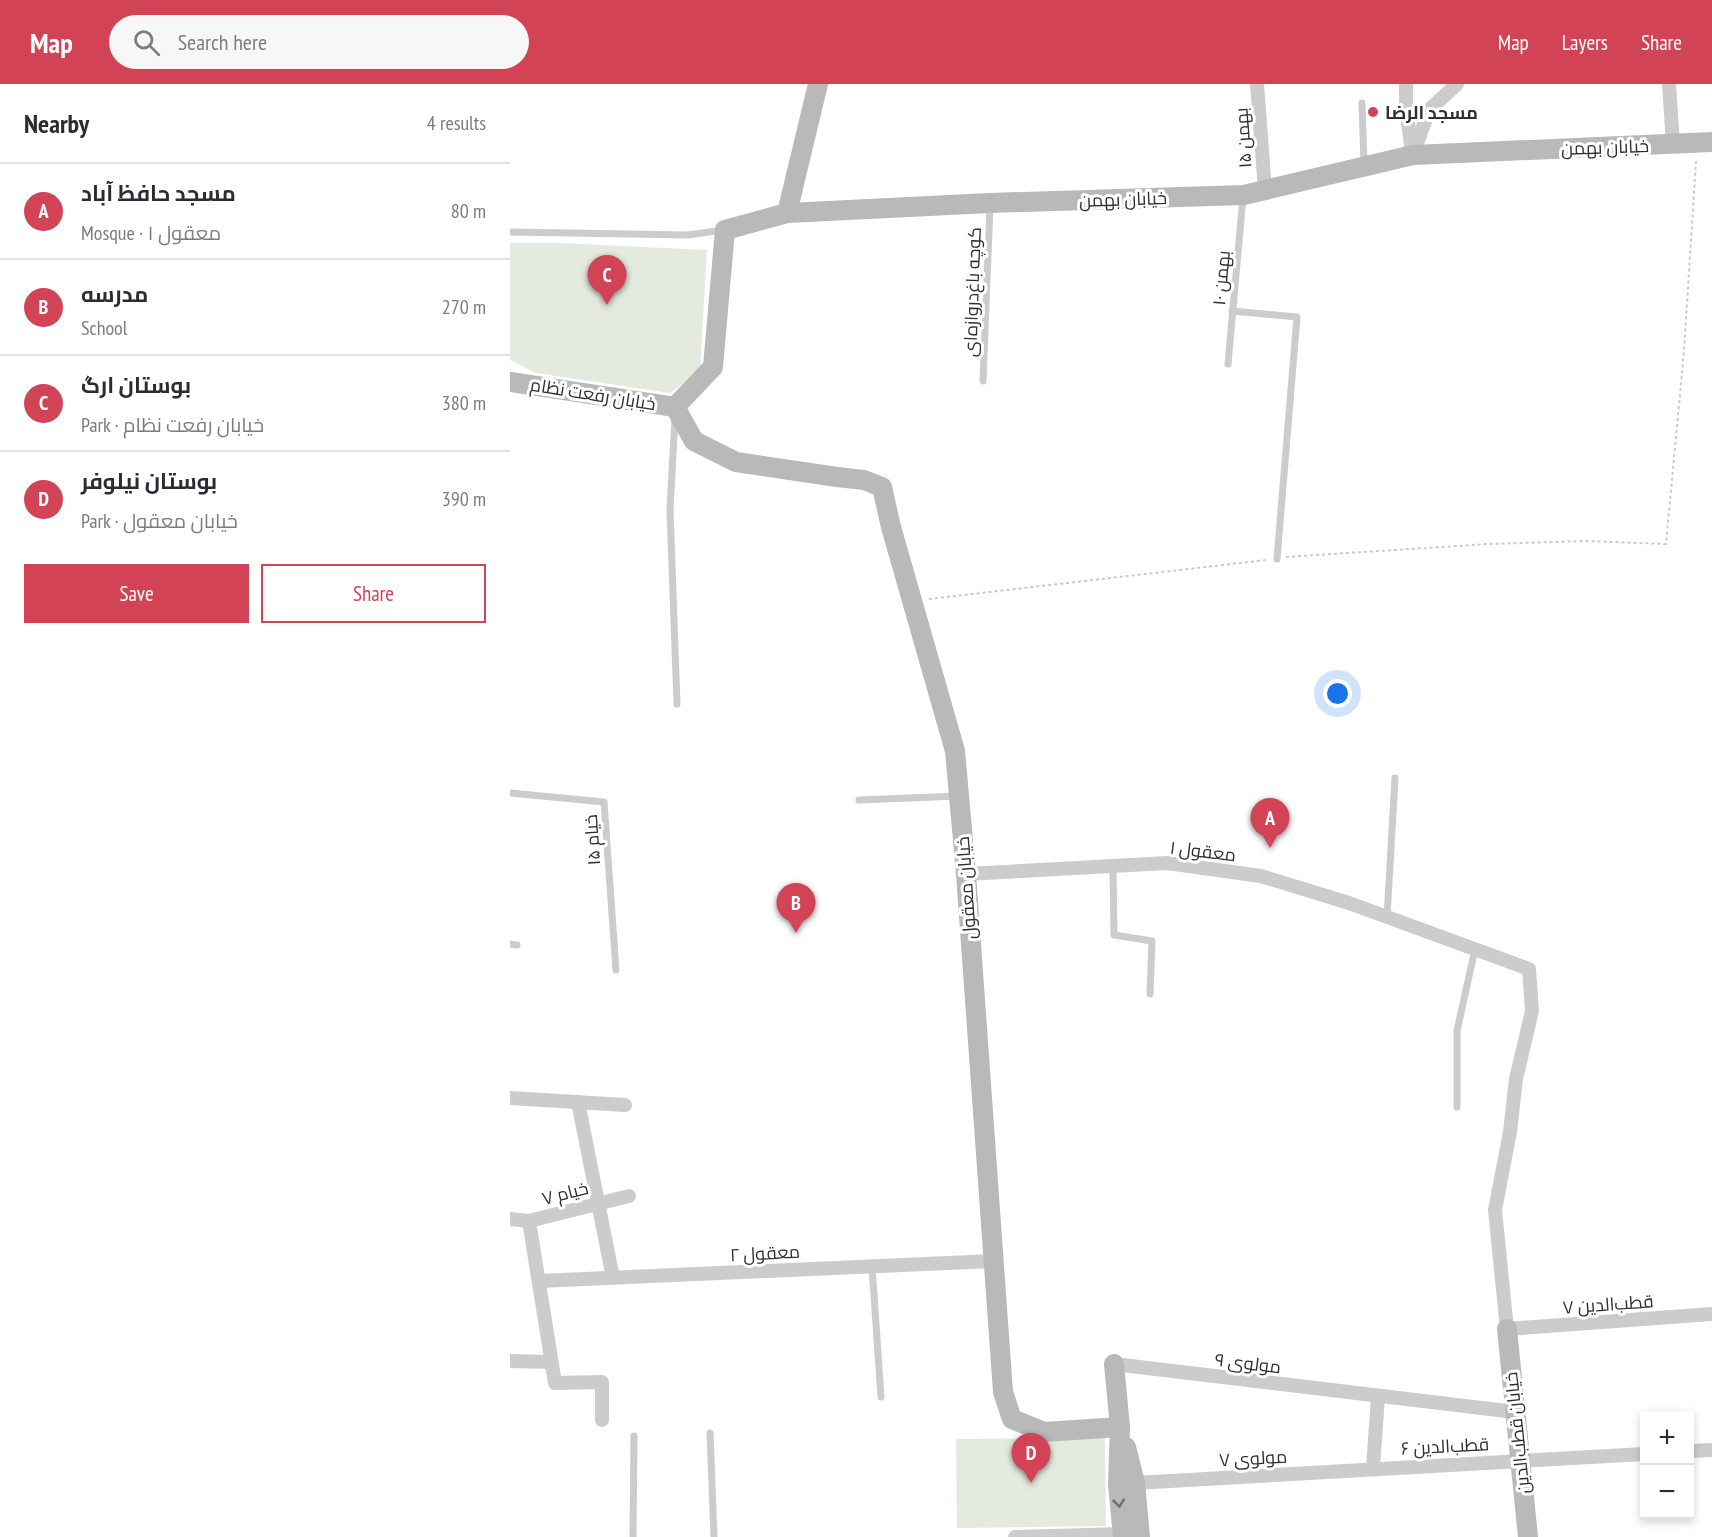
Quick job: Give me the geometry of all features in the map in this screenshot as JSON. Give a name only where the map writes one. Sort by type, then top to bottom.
[{"type":"street","points":[[787,213],[818,84]]},
{"type":"street","name":"بهمن ۱۵","points":[[1257,84],[1265,190]]},
{"type":"street","points":[[1406,84],[1406,107],[1413,155]]},
{"type":"street","points":[[1413,155],[1429,110],[1457,84]]},
{"type":"street","points":[[1669,84],[1673,144]]},
{"type":"street","name":"خیابان بهمن","points":[[725,230],[787,213],[990,203],[1244,195],[1413,155],[1705,142]]},
{"type":"street","points":[[675,407],[713,367],[725,230]]},
{"type":"street","name":"خیابان رفعت نظام","points":[[510,382],[675,407]]},
{"type":"street","name":"خیابان معقول","points":[[675,407],[694,441],[736,462],[864,480],[882,487],[891,527],[955,751],[1003,1392],[1012,1419],[1044,1432],[1120,1426]]},
{"type":"street","name":"معقول ۱","points":[[966,874],[1167,863],[1261,876],[1349,903],[1529,969],[1532,1011],[1516,1079],[1510,1132],[1495,1210],[1507,1329]]},
{"type":"street","points":[[510,1098],[625,1105]]},
{"type":"street","points":[[578,1102],[612,1278]]},
{"type":"street","name":"خیام ۷","points":[[510,1219],[529,1221],[629,1196]]},
{"type":"street","points":[[529,1221],[555,1383],[602,1382],[602,1420]]},
{"type":"street","name":"معقول ۲","points":[[539,1281],[993,1261]]},
{"type":"street","name":"قطب‌الدین ۷","points":[[1507,1329],[1712,1314]]},
{"type":"street","name":"خیابان قطب‌الدین","points":[[1507,1329],[1528,1537]]},
{"type":"street","points":[[510,1361],[552,1362]]},
{"type":"street","points":[[1114,1364],[1120,1426],[1118,1484],[1129,1536]]},
{"type":"street","name":"مولوی ۹","points":[[1114,1364],[1515,1412]]},
{"type":"street","points":[[1373,1468],[1378,1397]]},
{"type":"street","points":[[1120,1426],[1135,1483],[1129,1536]]},
{"type":"street","points":[[1694,1452],[1712,1450]]},
{"type":"street","name":"قطب‌الدین ۶","points":[[1373,1468],[1640,1454]]},
{"type":"street","name":"مولوی ۷","points":[[1135,1483],[1373,1468]]},
{"type":"street","points":[[1016,1537],[1129,1536]]},
{"type":"lane","points":[[1362,103],[1364,166]]},
{"type":"lane","name":"بهمن ۱۰","points":[[1228,364],[1244,195]]},
{"type":"lane","name":"کوچه باغ‌دروازه‌ای","points":[[984,381],[990,203]]},
{"type":"lane","points":[[510,232],[688,235],[725,230]]},
{"type":"lane","points":[[1232,311],[1297,317],[1277,559]]},
{"type":"lane","points":[[675,407],[670,510],[677,704]]},
{"type":"lane","points":[[1387,917],[1395,778]]},
{"type":"lane","name":"خیام ۱۵","points":[[510,793],[604,802],[616,970]]},
{"type":"lane","points":[[859,800],[959,796]]},
{"type":"lane","points":[[1113,866],[1114,935],[1152,941],[1150,994]]},
{"type":"lane","points":[[1457,1107],[1457,1031],[1475,949]]},
{"type":"lane","points":[[872,1266],[881,1397]]},
{"type":"lane","points":[[710,1432],[714,1537]]},
{"type":"lane","points":[[633,1537],[634,1436]]},
{"type":"path","points":[[912,601],[1277,559],[1488,544],[1587,541],[1666,544],[1705,142]]},
{"type":"shaded area","points":[[510,243],[707,250],[700,371],[670,393],[536,373],[510,360]]},
{"type":"shaded area","points":[[1105,1438],[1106,1526],[957,1528],[956,1439]]},
{"type":"place","name":"مسجد الرضا","points":[[1373,112]]},
{"type":"place","name":"بوستان ارگ","points":[[607,305]]},
{"type":"place","name":"مسجد حافظ آباد","points":[[1270,848]]},
{"type":"place","name":"مدرسه","points":[[796,933]]},
{"type":"place","name":"بوستان نیلوفر","points":[[1031,1483]]}]
